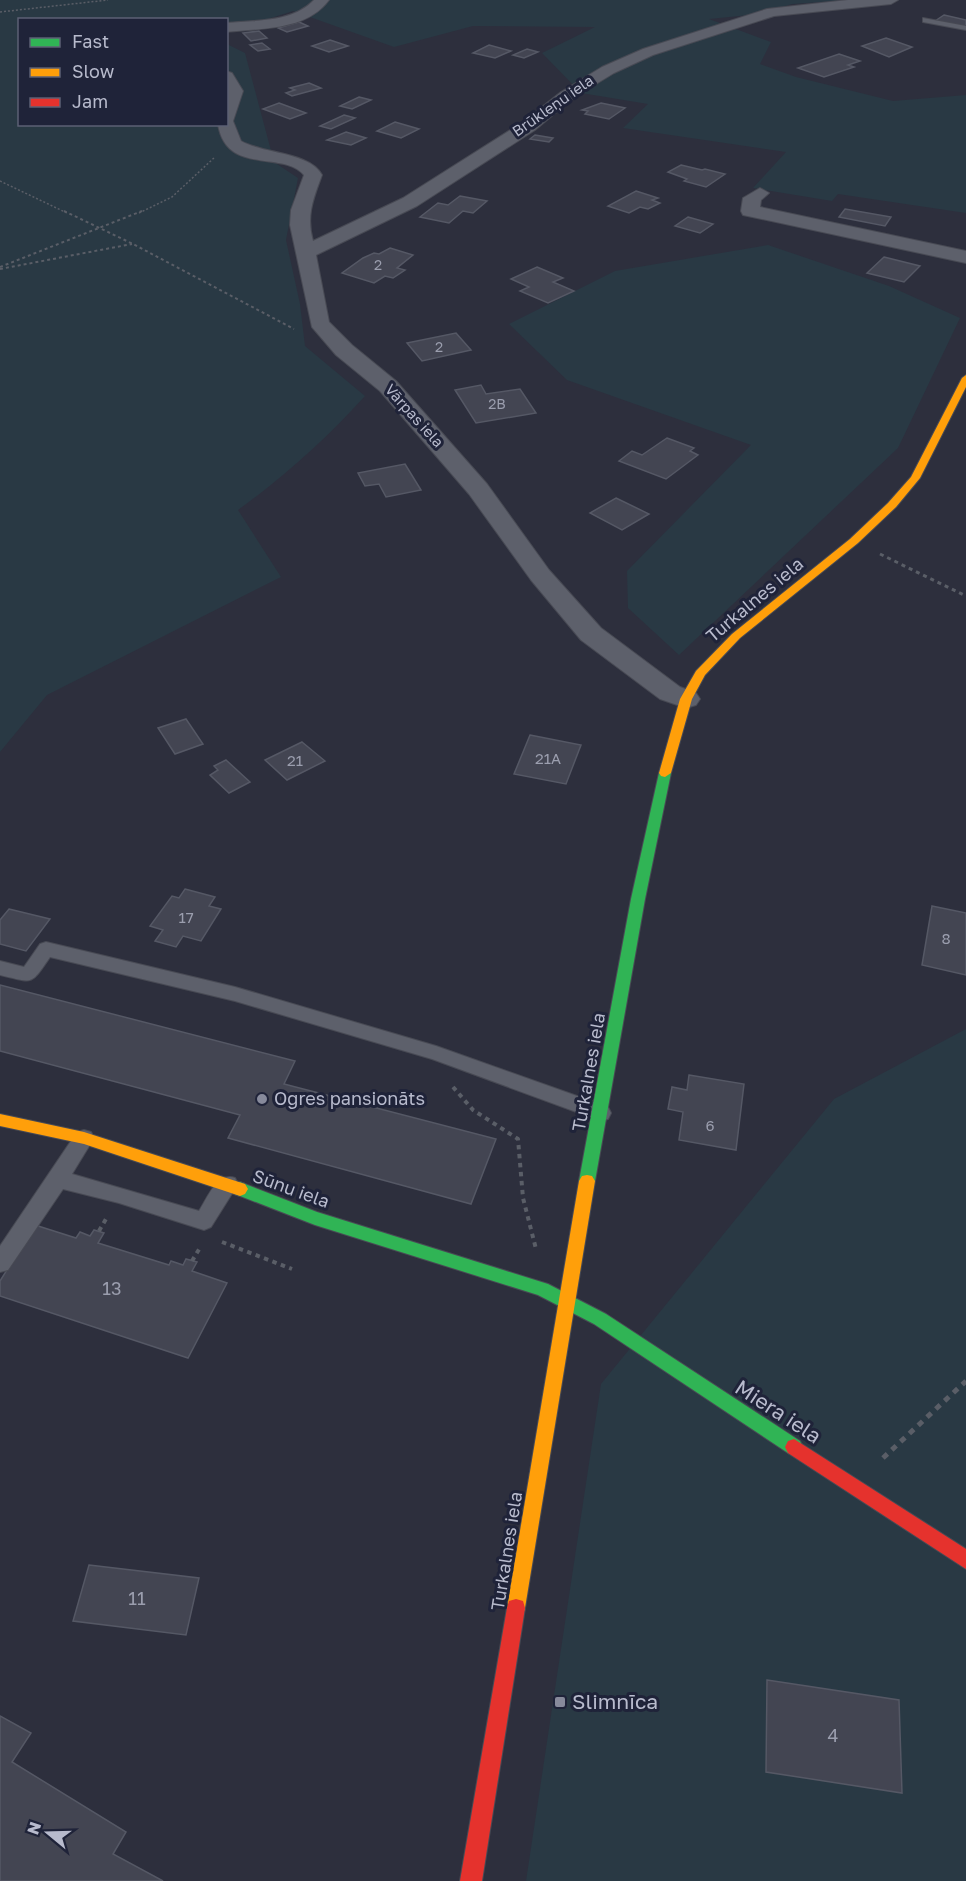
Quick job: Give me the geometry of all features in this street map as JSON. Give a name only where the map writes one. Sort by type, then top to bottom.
[{"type":"main road","name":"Turkalnes iela","points":[[471,1881],[566,1300],[640,888],[670,748],[686,699],[700,673],[736,636],[854,541],[892,505],[915,478],[966,378]]},
{"type":"main road","name":"Sūnu iela","points":[[0,1120],[84,1138],[228,1185],[315,1218],[542,1289],[566,1300]]},
{"type":"main road","name":"Miera iela","points":[[566,1300],[600,1319],[966,1560]]},
{"type":"street","points":[[228,28],[298,17],[318,6],[322,0]]},
{"type":"street","name":"Brūkleņu iela","points":[[306,252],[410,202],[529,126],[567,94],[608,70],[648,52],[772,12],[891,0]]},
{"type":"street","points":[[228,79],[235,91],[228,118]]},
{"type":"street","name":"Vārpas iela","points":[[226,126],[234,145],[246,152],[285,159],[310,169],[313,175],[309,192],[300,210],[299,225],[319,323],[332,338],[388,386],[478,489],[540,575],[591,634],[670,693],[686,699]]},
{"type":"street","points":[[760,193],[752,198],[750,211],[966,258]]},
{"type":"lane","points":[[926,20],[966,28]]},
{"type":"lane","points":[[0,968],[28,975],[46,949],[235,994],[436,1053],[601,1113]]},
{"type":"lane","points":[[0,1263],[84,1138]]},
{"type":"lane","points":[[58,1179],[119,1194],[204,1221],[228,1185]]},
{"type":"path","points":[[0,12],[108,0]]},
{"type":"path","points":[[0,268],[97,226],[138,213],[172,197],[215,157],[226,126]]},
{"type":"path","points":[[0,181],[133,244],[301,333],[332,338]]},
{"type":"path","points":[[0,268],[133,244]]},
{"type":"path","points":[[854,541],[966,596]]},
{"type":"path","points":[[450,1083],[473,1110],[518,1139],[523,1198],[539,1260]]},
{"type":"path","points":[[218,1240],[292,1269]]},
{"type":"path","points":[[876,1464],[966,1381]]},
{"type":"shaded area","points":[[0,0],[849,0],[792,4],[760,14],[709,19],[771,42],[760,64],[796,77],[893,101],[966,95],[966,213],[838,194],[832,201],[753,188],[786,152],[623,128],[648,104],[581,93],[542,53],[595,27],[473,26],[394,47],[293,11],[228,32],[228,18],[18,18],[18,126],[228,126],[228,44],[245,53],[274,162],[298,178],[286,240],[300,304],[305,346],[365,396],[305,456],[238,510],[281,577],[47,695],[0,752]]},
{"type":"shaded area","points":[[768,245],[889,286],[960,318],[898,448],[679,655],[628,608],[627,571],[751,445],[567,380],[509,324],[615,271]]},
{"type":"shaded area","points":[[966,1029],[966,1881],[526,1881],[601,1384],[834,1099]]},
{"type":"building","points":[[944,15],[966,20],[966,27],[935,21]]},
{"type":"building","points":[[299,22],[308,26],[287,32],[278,28]]},
{"type":"building","points":[[259,31],[267,38],[251,41],[243,33]]},
{"type":"building","points":[[886,38],[912,47],[889,57],[862,46]]},
{"type":"building","points":[[330,40],[348,46],[329,52],[312,46]]},
{"type":"building","points":[[262,43],[270,49],[258,51],[250,45]]},
{"type":"building","points":[[489,45],[511,51],[495,58],[473,53]]},
{"type":"building","points":[[527,49],[538,52],[524,58],[513,55]]},
{"type":"building","points":[[839,54],[860,61],[848,65],[854,67],[824,77],[798,68]]},
{"type":"building","points":[[309,83],[321,88],[292,96],[286,93],[295,90],[290,88]]},
{"type":"building","points":[[359,97],[371,100],[352,109],[340,106]]},
{"type":"building","points":[[279,103],[306,113],[290,119],[263,109]]},
{"type":"building","points":[[601,103],[625,108],[609,119],[585,114],[588,111],[582,110]]},
{"type":"building","points":[[344,115],[355,118],[331,129],[320,126]]},
{"type":"building","points":[[395,122],[419,129],[401,138],[377,131]]},
{"type":"building","points":[[346,132],[366,138],[351,145],[327,140]]},
{"type":"building","points":[[535,135],[553,138],[549,142],[530,139]]},
{"type":"building","points":[[681,165],[725,174],[706,187],[684,181],[687,179],[668,172]]},
{"type":"building","points":[[636,191],[658,198],[652,200],[660,203],[648,209],[640,207],[629,213],[608,206]]},
{"type":"building","points":[[460,196],[487,201],[473,213],[463,211],[449,223],[420,217],[438,203],[448,205]]},
{"type":"building","points":[[845,209],[891,217],[885,226],[839,217]]},
{"type":"building","points":[[688,217],[713,224],[700,233],[675,226]]},
{"type":"building","points":[[390,248],[413,255],[397,268],[405,270],[393,278],[385,276],[374,283],[342,273],[363,258],[374,253],[379,254]]},
{"type":"building","points":[[884,257],[920,266],[904,282],[867,273]]},
{"type":"building","points":[[537,267],[563,278],[553,282],[574,291],[548,303],[520,291],[529,287],[511,279]]},
{"type":"building","points":[[456,333],[471,350],[422,361],[407,343]]},
{"type":"building","points":[[481,385],[486,394],[520,389],[536,413],[476,423],[455,390]]},
{"type":"building","points":[[667,438],[694,448],[690,451],[698,455],[666,479],[619,461],[632,451],[642,455]]},
{"type":"building","points":[[405,464],[421,490],[386,497],[379,484],[365,486],[358,473]]},
{"type":"building","points":[[616,498],[649,514],[622,530],[590,513]]},
{"type":"building","points":[[186,719],[203,744],[175,754],[158,728]]},
{"type":"building","points":[[530,735],[581,745],[566,784],[514,774]]},
{"type":"building","points":[[302,742],[325,761],[287,780],[265,760]]},
{"type":"building","points":[[226,760],[250,782],[229,793],[210,775],[218,770],[214,766]]},
{"type":"building","points":[[185,889],[215,897],[209,906],[221,909],[201,941],[183,936],[176,947],[155,941],[163,930],[150,926],[172,896],[179,898]]},
{"type":"building","points":[[932,906],[966,913],[966,975],[922,965]]},
{"type":"building","points":[[9,909],[50,919],[26,951],[0,944],[0,920]]},
{"type":"building","name":"Ogres pansionāts","points":[[0,985],[295,1061],[284,1084],[496,1139],[471,1204],[228,1138],[240,1115],[0,1051]]},
{"type":"building","points":[[689,1075],[744,1084],[736,1150],[679,1140],[683,1112],[668,1109],[672,1087],[687,1090]]},
{"type":"building","points":[[35,1225],[76,1238],[80,1232],[90,1236],[94,1230],[104,1233],[98,1243],[169,1265],[171,1261],[183,1265],[186,1259],[197,1262],[192,1271],[227,1283],[188,1358],[0,1296],[0,1281]]},
{"type":"building","points":[[89,1565],[199,1578],[186,1635],[73,1621]]},
{"type":"building","points":[[767,1680],[899,1700],[902,1793],[766,1772]]},
{"type":"building","points":[[0,1716],[31,1733],[12,1762],[126,1832],[113,1854],[163,1881],[0,1881]]},
{"type":"traffic: fast","points":[[587,1181],[638,899],[665,773]]},
{"type":"traffic: fast","points":[[240,1189],[315,1218],[542,1289],[600,1319],[794,1447]]},
{"type":"traffic: slow","points":[[665,773],[686,699],[700,673],[736,636],[854,541],[892,505],[915,478],[966,378]]},
{"type":"traffic: slow","points":[[0,1120],[84,1138],[240,1189]]},
{"type":"traffic: slow","points":[[516,1608],[587,1181]]},
{"type":"traffic: jam","points":[[794,1447],[966,1560]]},
{"type":"traffic: jam","points":[[471,1881],[516,1608]]},
{"type":"place","name":"Ogres pansionāts","points":[[262,1099]]},
{"type":"place","name":"Slimnīca","points":[[560,1702]]}]
